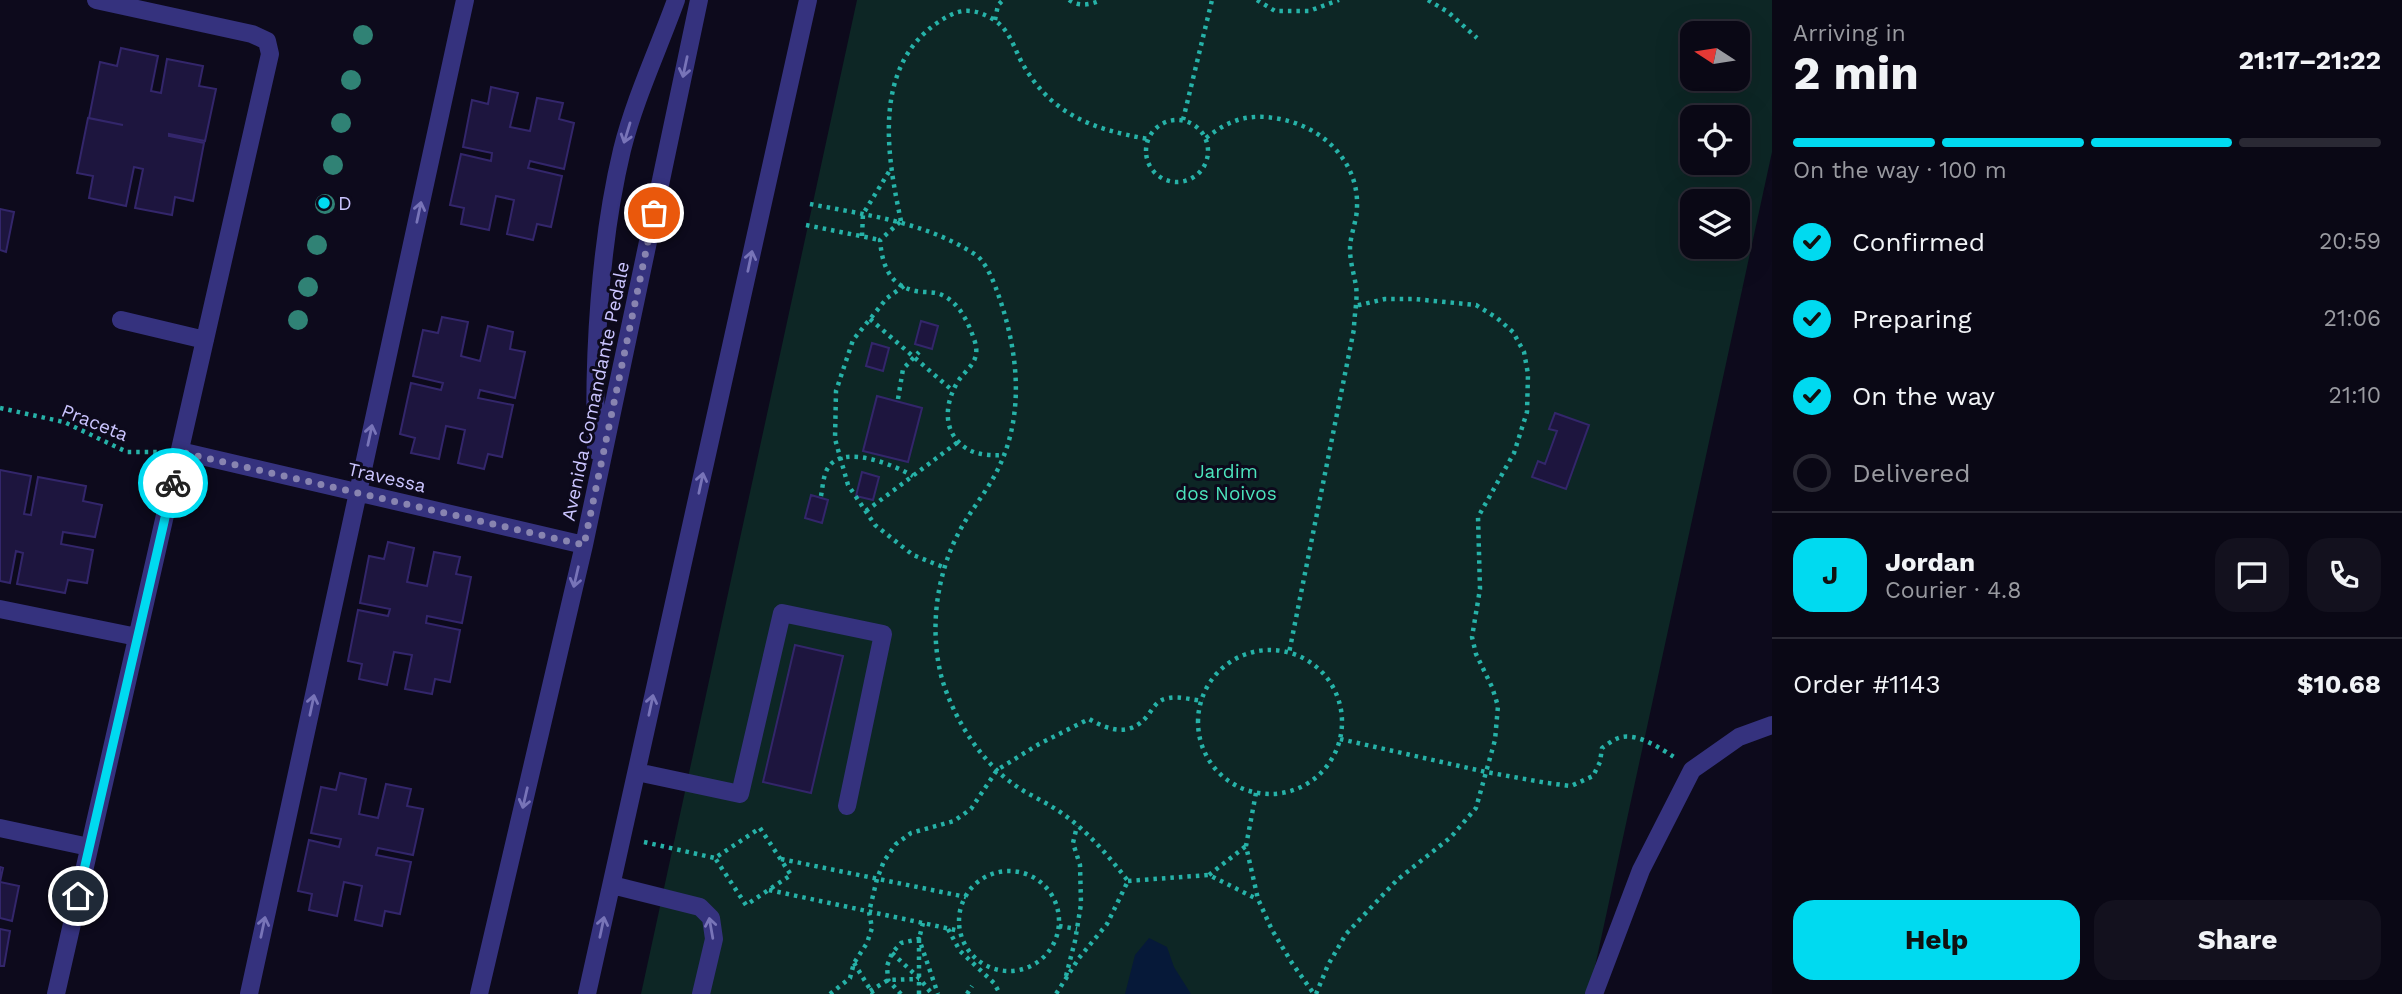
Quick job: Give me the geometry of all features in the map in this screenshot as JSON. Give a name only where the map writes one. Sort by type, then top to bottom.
[{"type":"street","points":[[56,994],[270,54],[267,41],[252,34],[96,0]]},
{"type":"street","points":[[249,994],[465,0]]},
{"type":"street","points":[[597,480],[595,410],[608,223],[622,149],[636,104],[676,0]]},
{"type":"street","name":"Avenida Comandante Pedale","points":[[479,994],[584,545],[699,0]]},
{"type":"street","points":[[587,994],[808,0]]},
{"type":"street","points":[[121,320],[205,340]]},
{"type":"street","name":"Travessa","points":[[180,452],[584,545]]},
{"type":"street","points":[[0,609],[137,637]]},
{"type":"street","points":[[636,772],[740,794],[782,613],[883,634],[846,806]]},
{"type":"street","points":[[1594,994],[1641,870],[1692,770],[1740,737],[1772,725]]},
{"type":"street","points":[[0,828],[89,847]]},
{"type":"street","points":[[612,885],[700,907],[711,918],[714,939],[701,994]]},
{"type":"path","points":[[995,20],[998,5],[1003,0]]},
{"type":"path","points":[[1069,0],[1091,5],[1101,0]]},
{"type":"path","points":[[1183,120],[1212,0]]},
{"type":"path","points":[[1257,0],[1275,11],[1310,10],[1339,0]]},
{"type":"path","points":[[1428,0],[1448,12],[1477,37]]},
{"type":"path","points":[[901,221],[890,169],[888,109],[895,83],[907,56],[923,33],[953,12],[982,13],[995,20],[1007,33],[1039,89],[1062,110],[1089,125],[1147,139]]},
{"type":"path","points":[[1206,138],[1222,125],[1245,117],[1269,117],[1290,121],[1318,134],[1340,152],[1353,180],[1357,207],[1350,247],[1356,288],[1348,364],[1289,653]]},
{"type":"path","points":[[1172,119],[1193,123],[1206,138],[1208,157],[1204,166],[1190,180],[1180,182],[1160,177],[1152,170],[1147,160],[1147,139],[1153,129],[1172,119]]},
{"type":"path","points":[[862,236],[863,214],[890,169]]},
{"type":"path","points":[[810,204],[901,221],[951,241],[979,257],[995,285],[1009,324],[1015,365],[1016,403],[1004,455],[979,502],[958,532],[943,567],[937,606],[936,642],[942,678],[954,710],[971,739],[996,770],[1077,826],[1103,848],[1128,881]]},
{"type":"path","points":[[880,240],[901,221]]},
{"type":"path","points":[[806,225],[880,240]]},
{"type":"path","points":[[880,240],[881,259],[890,279],[912,291],[941,294],[957,305],[969,326],[976,346],[973,366],[958,381],[954,390],[947,414],[950,432],[963,447],[984,456],[1004,455]]},
{"type":"path","points":[[904,286],[887,298],[853,340],[835,391],[835,439],[848,485],[875,526],[913,555],[943,567]]},
{"type":"path","points":[[1256,792],[1245,846],[1258,899],[1272,930],[1315,994],[1346,934],[1397,880],[1451,837],[1476,808],[1495,740],[1498,706],[1492,687],[1482,671],[1472,637],[1480,589],[1478,517],[1514,453],[1527,412],[1528,374],[1524,352],[1513,332],[1476,305],[1385,299],[1355,306]]},
{"type":"path","points":[[870,319],[916,354],[954,390]]},
{"type":"path","points":[[898,399],[904,369],[916,354]]},
{"type":"path","name":"Praceta","points":[[0,408],[64,422],[127,452],[180,452]]},
{"type":"path","points":[[866,511],[958,442]]},
{"type":"path","points":[[821,496],[825,474],[831,463],[841,459],[857,457],[877,461],[896,466],[913,476]]},
{"type":"path","points":[[1260,651],[1289,653],[1304,658],[1322,672],[1335,690],[1342,712],[1340,739],[1333,758],[1317,778],[1295,790],[1270,795],[1246,790],[1224,778],[1208,759],[1200,735],[1199,710],[1207,688],[1220,670],[1239,657],[1260,651]]},
{"type":"path","points":[[830,994],[850,978],[854,963],[867,943],[872,929],[869,912],[877,878],[884,861],[896,844],[911,833],[954,821],[971,809],[996,770],[1089,719],[1116,731],[1133,729],[1147,717],[1155,704],[1169,698],[1202,701]]},
{"type":"path","points":[[1340,739],[1486,772],[1571,786],[1593,776],[1600,762],[1602,748],[1620,737],[1636,738],[1663,750],[1692,770]]},
{"type":"path","points":[[1062,994],[1081,904],[1080,865],[1073,844],[1077,826]]},
{"type":"path","points":[[622,837],[715,858],[746,905],[791,875],[760,828],[715,858]]},
{"type":"path","points":[[1209,875],[1245,846]]},
{"type":"path","points":[[780,859],[966,897]]},
{"type":"path","points":[[1014,871],[1029,875],[1043,884],[1053,896],[1059,926],[1055,942],[1046,955],[1034,965],[1020,971],[1004,972],[987,967],[973,957],[963,942],[960,931],[961,907],[966,897],[981,879],[997,872],[1014,871]]},
{"type":"path","points":[[1128,881],[1209,875],[1258,899]]},
{"type":"path","points":[[1056,994],[1079,958],[1107,924],[1128,881]]},
{"type":"path","points":[[768,890],[960,931]]},
{"type":"path","points":[[919,994],[919,939],[923,923]]},
{"type":"path","points":[[1059,926],[1077,929]]},
{"type":"path","points":[[947,928],[960,951],[994,983],[1000,994]]},
{"type":"path","points":[[901,994],[888,980],[887,966],[892,953],[901,943],[919,939]]},
{"type":"path","points":[[919,939],[938,994]]},
{"type":"path","points":[[892,953],[932,994]]},
{"type":"path","points":[[854,963],[872,993],[888,980],[920,979]]},
{"type":"path","points":[[967,994],[972,986]]},
{"type":"green space","name":"Jardim dos Noivos","points":[[857,0],[1772,0],[1772,152],[1750,253],[1750,189],[1680,189],[1680,259],[1749,259],[1589,994],[641,994]]},
{"type":"water","points":[[1149,938],[1167,947],[1174,967],[1191,994],[1125,994],[1135,955]]},
{"type":"building","points":[[121,48],[158,56],[151,91],[161,93],[167,59],[203,66],[199,86],[216,89],[205,141],[169,134],[204,143],[193,201],[175,197],[172,215],[135,208],[143,169],[134,167],[126,206],[89,198],[93,176],[77,173],[88,118],[123,125],[89,118],[100,62],[117,66]]},
{"type":"building","points":[[491,87],[518,93],[510,127],[530,131],[537,98],[563,103],[559,119],[574,123],[564,169],[530,161],[528,168],[562,176],[551,227],[537,224],[533,240],[507,234],[514,200],[496,196],[489,230],[461,224],[464,208],[450,205],[461,154],[491,161],[492,153],[463,147],[472,100],[488,104]]},
{"type":"building","points":[[0,209],[14,212],[6,252],[0,250]]},
{"type":"building","points":[[442,317],[468,322],[461,356],[480,361],[488,326],[513,332],[510,349],[525,352],[515,398],[480,390],[478,398],[513,405],[502,457],[488,454],[484,469],[458,463],[465,430],[446,426],[439,459],[411,453],[415,438],[400,434],[411,383],[441,390],[443,383],[413,376],[423,330],[438,333]]},
{"type":"building","points":[[921,321],[938,326],[932,349],[915,344]]},
{"type":"building","points":[[872,343],[889,348],[883,371],[866,366]]},
{"type":"building","points":[[877,396],[922,408],[908,462],[863,451]]},
{"type":"building","points":[[1555,413],[1589,425],[1566,489],[1532,477],[1538,461],[1545,464],[1557,431],[1549,429]]},
{"type":"building","points":[[0,470],[31,476],[24,514],[31,515],[38,477],[86,486],[83,501],[102,505],[95,537],[63,532],[61,544],[93,550],[87,583],[68,580],[65,593],[17,584],[23,553],[16,551],[10,583],[0,581]]},
{"type":"building","points":[[862,472],[879,477],[873,500],[856,496]]},
{"type":"building","points":[[811,495],[828,500],[822,523],[805,518]]},
{"type":"building","points":[[388,542],[414,548],[407,582],[427,586],[434,552],[460,557],[456,574],[471,577],[462,623],[427,616],[426,623],[460,630],[450,682],[435,679],[432,694],[405,689],[412,655],[394,652],[387,685],[359,679],[362,664],[348,661],[358,610],[388,616],[390,609],[360,603],[369,556],[384,559]]},
{"type":"building","points":[[795,645],[843,656],[811,793],[763,782]]},
{"type":"building","points":[[340,773],[366,779],[359,814],[378,818],[386,784],[411,789],[407,806],[423,809],[413,855],[378,848],[376,855],[411,862],[400,914],[385,911],[382,926],[355,920],[362,886],[344,882],[337,916],[309,910],[312,894],[298,891],[309,840],[339,847],[341,839],[311,833],[321,787],[336,790]]},
{"type":"building","points":[[0,882],[19,886],[12,921],[0,918]]},
{"type":"building","points":[[0,929],[10,931],[4,966],[0,966]]},
{"type":"way so far","points":[[173,483],[180,452],[584,545],[654,213]]},
{"type":"place","name":"D","points":[[324,203]]},
{"type":"route","points":[[78,896],[173,483]]}]
